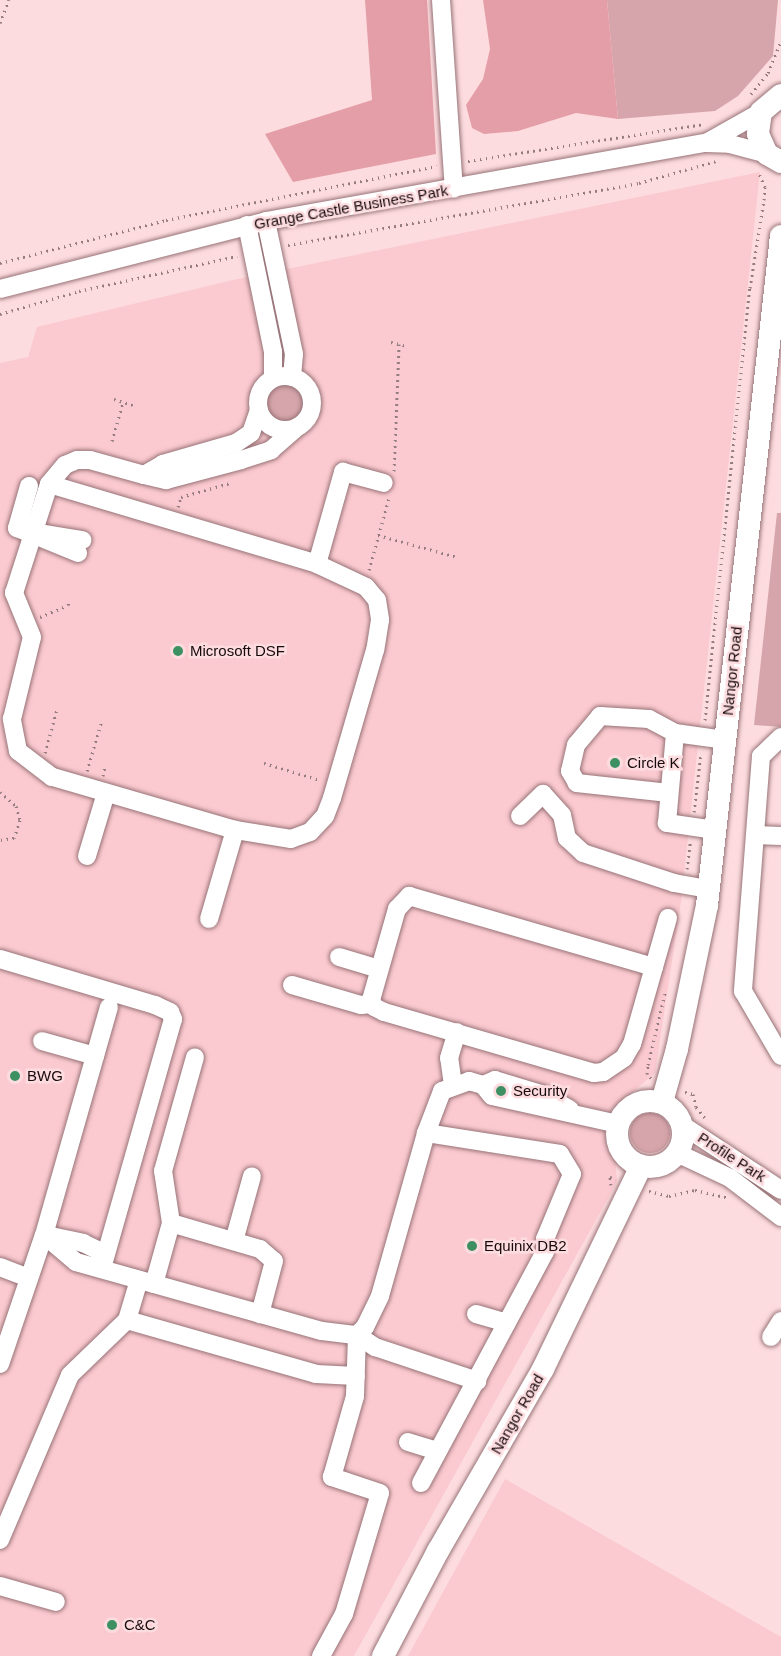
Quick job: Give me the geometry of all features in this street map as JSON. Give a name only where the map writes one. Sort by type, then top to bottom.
[{"type":"main road","points":[[773,163],[758,134],[752,107],[781,95]]},
{"type":"main road","name":"Nangor Road","points":[[662,1102],[694,975],[709,889],[716,830],[714,739],[781,236]]},
{"type":"main road","points":[[651,1100],[662,1102],[675,1111],[682,1125],[677,1153],[661,1165],[641,1166],[632,1161],[619,1145],[618,1124],[631,1107],[651,1100]]},
{"type":"main road","name":"Nangor Road","points":[[384,1656],[438,1551],[549,1358],[641,1166]]},
{"type":"street","points":[[441,0],[454,189]]},
{"type":"street","name":"Grange Castle Business Park","points":[[706,143],[752,107]]},
{"type":"street","name":"Grange Castle Business Park","points":[[0,289],[266,221],[706,143],[730,144],[773,163]]},
{"type":"street","points":[[266,221],[294,354],[292,376]]},
{"type":"street","points":[[144,475],[163,464],[236,443],[251,433],[259,410],[261,392],[273,378],[273,352],[247,225]]},
{"type":"street","points":[[49,484],[317,564],[366,587],[377,600],[380,620],[375,650],[332,798],[325,816],[310,832],[291,839],[235,830],[106,793],[39,770],[24,759],[15,743],[13,711],[32,637],[14,593],[49,484],[65,465],[77,460],[90,460],[166,480],[271,450],[310,414],[311,396],[307,387],[292,376],[273,378]]},
{"type":"street","points":[[259,410],[270,425],[278,429],[297,427]]},
{"type":"street","points":[[317,564],[344,472],[384,483]]},
{"type":"street","points":[[29,486],[17,528],[80,547]]},
{"type":"street","points":[[669,793],[577,783],[570,771],[576,745],[600,716],[650,719],[675,733],[714,739]]},
{"type":"street","points":[[675,733],[667,823],[716,830]]},
{"type":"street","points":[[781,737],[761,756],[742,991],[781,1056]]},
{"type":"street","points":[[87,856],[106,793]]},
{"type":"street","points":[[520,816],[543,794],[562,815],[567,838],[583,853],[674,883],[709,889]]},
{"type":"street","points":[[209,919],[235,830]]},
{"type":"street","points":[[755,835],[781,836]]},
{"type":"street","points":[[371,1004],[379,969],[399,905],[409,896],[654,967]]},
{"type":"street","points":[[292,985],[362,1005],[371,1004],[384,1012],[594,1073],[603,1072],[624,1058],[632,1044],[668,918]]},
{"type":"street","points":[[339,957],[379,969]]},
{"type":"street","points":[[0,959],[155,1005],[170,1012],[173,1019],[104,1262]]},
{"type":"street","points":[[0,1364],[44,1235],[109,1006]]},
{"type":"street","points":[[453,1086],[449,1058],[457,1032]]},
{"type":"street","points":[[42,1041],[95,1056]]},
{"type":"street","points":[[0,1540],[70,1375],[127,1320],[171,1223],[163,1171],[195,1057]]},
{"type":"street","points":[[321,1656],[344,1614],[380,1493],[332,1477],[355,1396],[357,1335],[365,1327],[380,1296],[426,1133],[442,1091],[469,1081],[483,1085],[495,1080],[544,1095],[576,1113],[618,1124]]},
{"type":"street","name":"Profile Park","points":[[682,1125],[781,1190]]},
{"type":"street","points":[[421,1483],[545,1252],[545,1239],[572,1173],[568,1162],[560,1154],[426,1133]]},
{"type":"street","name":"Profile Park","points":[[677,1153],[730,1179],[781,1217]]},
{"type":"street","points":[[234,1241],[252,1176]]},
{"type":"street","points":[[171,1223],[260,1249],[274,1261],[260,1314]]},
{"type":"street","points":[[44,1235],[76,1262],[104,1262],[146,1282],[322,1331],[357,1335],[375,1347],[477,1381]]},
{"type":"street","points":[[0,1267],[29,1278]]},
{"type":"street","points":[[476,1314],[507,1323]]},
{"type":"street","points":[[127,1320],[316,1374],[356,1376]]},
{"type":"street","points":[[408,1442],[438,1451]]},
{"type":"street","points":[[0,1586],[56,1602]]},
{"type":"path","points":[[0,23],[9,0]]},
{"type":"path","points":[[752,107],[781,40]]},
{"type":"path","points":[[458,162],[662,127],[713,123]]},
{"type":"path","points":[[283,246],[639,183],[719,161]]},
{"type":"path","points":[[714,739],[749,299],[764,200],[763,178],[773,163]]},
{"type":"path","points":[[0,263],[166,220],[445,165]]},
{"type":"path","points":[[0,314],[79,291],[244,255]]},
{"type":"path","points":[[392,342],[407,346]]},
{"type":"path","points":[[114,399],[133,405]]},
{"type":"path","points":[[112,441],[123,402]]},
{"type":"path","points":[[174,522],[181,498],[230,483]]},
{"type":"path","points":[[378,535],[457,557]]},
{"type":"path","points":[[38,618],[68,605],[70,600]]},
{"type":"path","points":[[44,759],[57,709]]},
{"type":"path","points":[[85,778],[102,720]]},
{"type":"path","points":[[264,763],[322,780]]},
{"type":"path","points":[[0,792],[16,806],[20,820],[14,838],[0,840]]},
{"type":"path","points":[[681,1091],[693,1094]]},
{"type":"path","points":[[645,1200],[650,1190],[669,1197],[695,1190],[730,1199]]},
{"type":"shaded area","points":[[365,0],[427,0],[436,154],[293,182],[265,134],[372,100]]},
{"type":"shaded area","points":[[483,0],[607,0],[618,119],[576,113],[518,131],[484,134],[472,128],[466,105],[483,79],[490,49]]},
{"type":"shaded area","points":[[607,0],[778,0],[773,56],[738,96],[715,111],[618,119]]},
{"type":"shaded area","points":[[760,172],[681,902],[655,1073],[610,1111],[604,1133],[615,1157],[617,1182],[354,1656],[0,1656],[0,363],[28,357],[37,327],[233,280]]},
{"type":"shaded area","points":[[285,383],[300,389],[306,404],[300,419],[285,425],[270,419],[264,404],[270,389]]},
{"type":"shaded area","points":[[777,513],[781,513],[781,727],[754,725]]},
{"type":"shaded area","points":[[650,1113],[664,1119],[670,1133],[664,1147],[650,1153],[636,1147],[630,1133],[636,1119]]},
{"type":"shaded area","points":[[505,1479],[781,1637],[781,1656],[408,1656]]},
{"type":"place","name":"Microsoft DSF","points":[[178,651]]},
{"type":"place","name":"Circle K","points":[[615,763]]},
{"type":"place","name":"BWG","points":[[15,1076]]},
{"type":"place","name":"Security","points":[[501,1091]]},
{"type":"place","name":"Equinix DB2","points":[[472,1246]]},
{"type":"place","name":"C&C","points":[[112,1625]]}]
